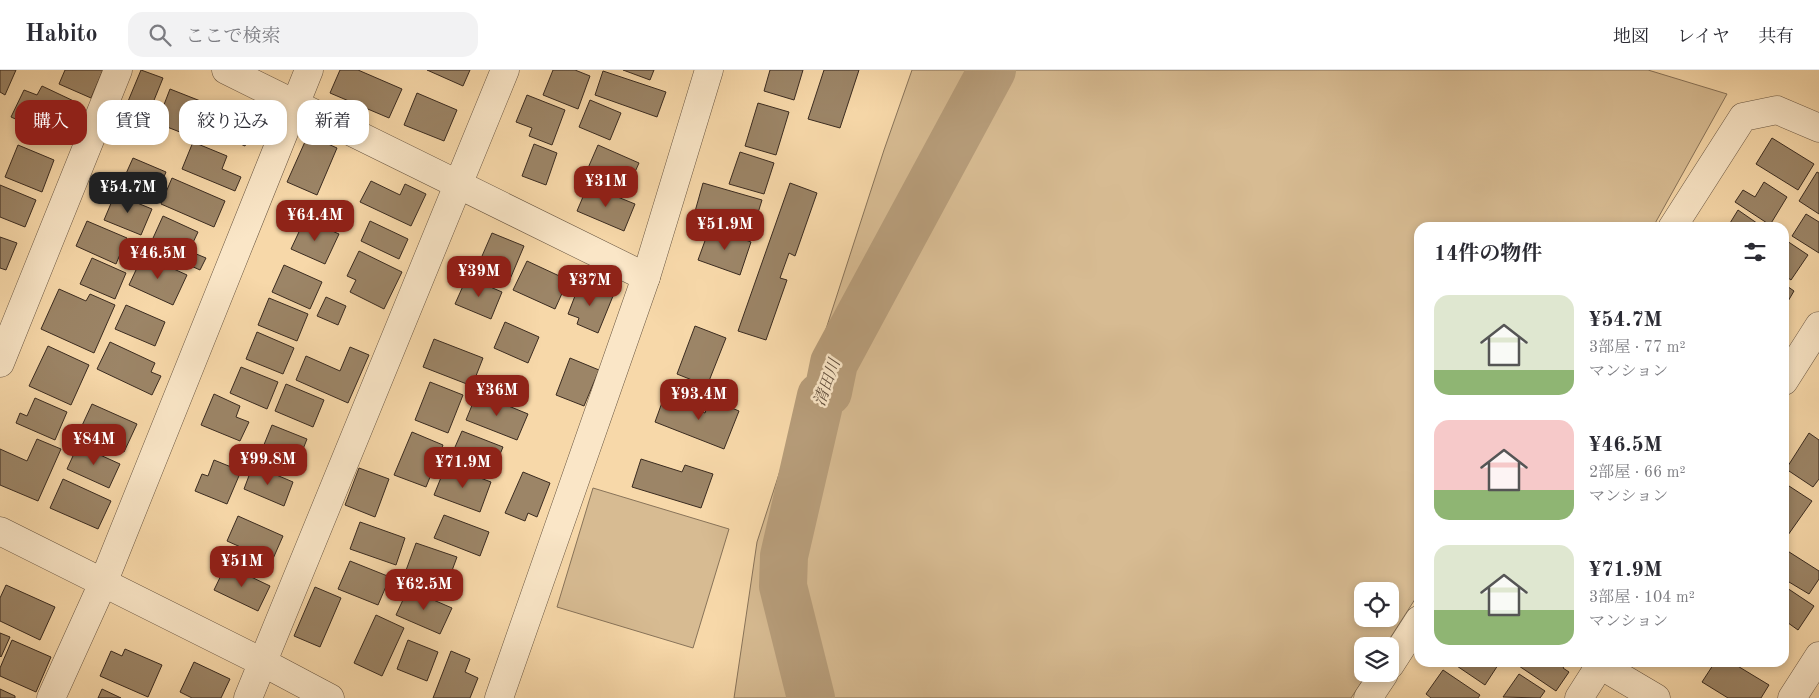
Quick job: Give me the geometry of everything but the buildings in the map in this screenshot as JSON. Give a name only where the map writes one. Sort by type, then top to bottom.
[{"type":"street","points":[[0,363],[118,70]]},
{"type":"street","points":[[226,70],[646,277]]},
{"type":"street","points":[[51,698],[103,583],[309,70]]},
{"type":"street","points":[[248,698],[264,663],[505,70]]},
{"type":"street","points":[[499,698],[646,277],[709,70]]},
{"type":"street","points":[[1676,222],[1743,117],[1777,110],[1819,128]]},
{"type":"street","points":[[1789,373],[1819,326]]},
{"type":"street","points":[[0,532],[264,663],[330,698]]},
{"type":"street","points":[[1399,650],[1414,628]]},
{"type":"street","points":[[1792,698],[1819,656]]},
{"type":"street","points":[[1579,698],[1597,667]]},
{"type":"street","points":[[1604,667],[1656,698]]},
{"type":"street","points":[[1368,698],[1379,682]]},
{"type":"shaded area","points":[[912,70],[1648,70],[1727,94],[1656,222],[1414,222],[1414,601],[1399,624],[1399,582],[1354,582],[1354,627],[1397,627],[1391,637],[1354,637],[1354,682],[1362,682],[1351,698],[734,698],[757,542],[884,150]]},
{"type":"shaded area","points":[[593,488],[729,529],[693,648],[557,607]]},
{"type":"waterway","name":"清田川","points":[[811,698],[783,586],[784,556],[821,396],[828,392],[834,363],[992,70]]}]
